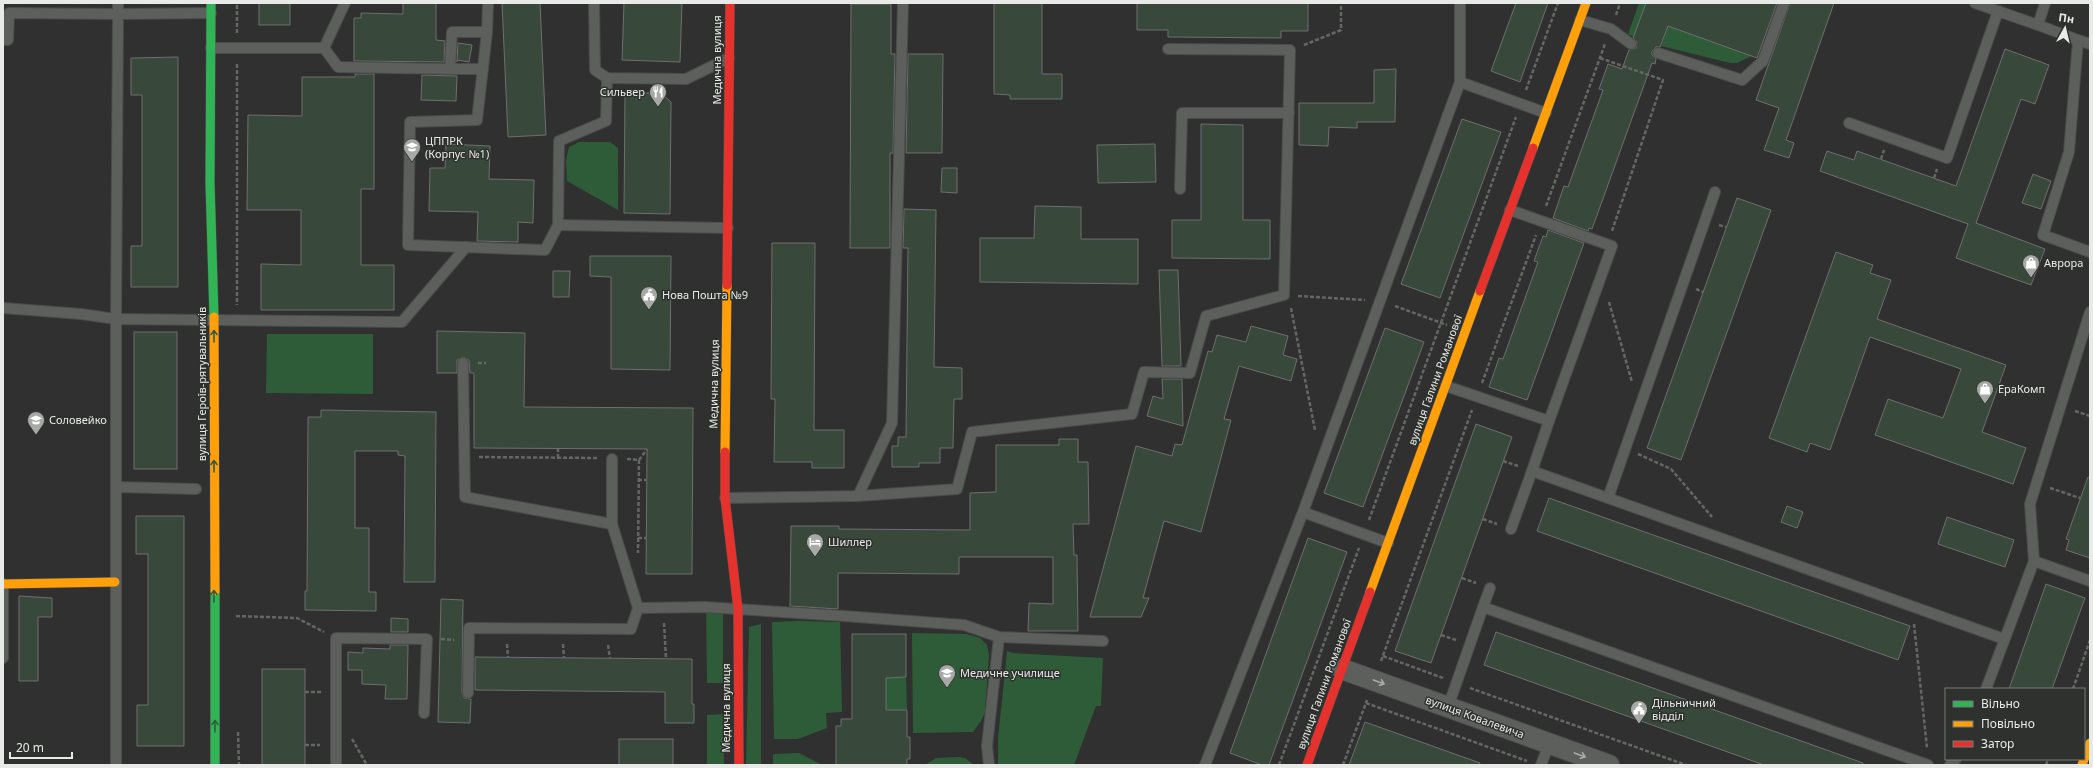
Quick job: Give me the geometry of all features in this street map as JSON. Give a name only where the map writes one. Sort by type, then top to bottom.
[{"type":"street","name":"Медична вулиця","points":[[730,3],[725,498],[738,609],[739,765]]},
{"type":"street","name":"вулиця Галини Романової","points":[[1307,765],[1586,3]]},
{"type":"street","name":"вулиця Героїв-рятувальників","points":[[211,8],[210,183],[214,321],[215,765]]},
{"type":"street","points":[[3,584],[115,582]]},
{"type":"street","name":"вулиця Ковалевича","points":[[1342,669],[1608,765]]},
{"type":"street","points":[[2085,757],[2090,743]]},
{"type":"lane","points":[[116,765],[115,582],[118,3]]},
{"type":"lane","points":[[324,48],[345,3]]},
{"type":"lane","points":[[488,3],[487,32],[477,120],[410,122],[408,245],[545,250],[558,225],[559,141],[606,121],[608,78]]},
{"type":"lane","points":[[594,3],[595,70],[608,78],[686,79],[729,58]]},
{"type":"lane","points":[[858,496],[892,423],[903,3]]},
{"type":"lane","points":[[1205,765],[1303,512],[1460,82],[1460,3]]},
{"type":"lane","points":[[1658,53],[1742,80],[1764,62],[1784,3]]},
{"type":"lane","points":[[1975,3],[2090,44]]},
{"type":"lane","points":[[2038,25],[2045,3]]},
{"type":"lane","points":[[3,40],[8,40],[9,13],[35,8],[118,14],[211,8]]},
{"type":"lane","points":[[1849,123],[1947,158],[1998,11]]},
{"type":"lane","points":[[1580,20],[1611,29],[1631,44]]},
{"type":"lane","points":[[450,69],[452,32],[487,32]]},
{"type":"lane","points":[[2078,40],[2070,152],[2043,235],[2090,252]]},
{"type":"lane","points":[[211,48],[324,48]]},
{"type":"lane","points":[[324,48],[338,67],[483,69]]},
{"type":"lane","points":[[725,498],[858,496],[957,489],[972,432],[1132,414],[1144,372],[1190,373],[1206,316],[1284,295],[1290,50],[1168,49]]},
{"type":"lane","points":[[1460,82],[1546,113]]},
{"type":"lane","points":[[1180,189],[1182,113],[1289,113]]},
{"type":"lane","points":[[1608,498],[1715,192]]},
{"type":"lane","points":[[1510,210],[1612,246],[1511,529]]},
{"type":"lane","points":[[558,225],[728,228]]},
{"type":"lane","points":[[3,308],[81,314],[116,320],[402,322],[466,247]]},
{"type":"lane","points":[[1986,688],[2034,561],[2030,504],[2090,312]]},
{"type":"lane","points":[[463,363],[465,497],[612,524]]},
{"type":"lane","points":[[1446,386],[1549,421]]},
{"type":"lane","points":[[468,693],[469,628],[631,629],[638,608],[612,524],[612,459]]},
{"type":"lane","points":[[1532,471],[2004,639]]},
{"type":"lane","points":[[116,487],[196,489]]},
{"type":"lane","points":[[1303,512],[1388,543]]},
{"type":"lane","points":[[2034,561],[2090,581]]},
{"type":"lane","points":[[3,584],[3,658]]},
{"type":"lane","points":[[1448,707],[1490,588]]},
{"type":"lane","points":[[1483,606],[1928,765]]},
{"type":"lane","points":[[638,608],[664,609],[705,607],[964,625],[999,637],[1103,641]]},
{"type":"lane","points":[[989,765],[987,746],[999,637]]},
{"type":"lane","points":[[336,765],[336,638],[427,639],[424,713]]},
{"type":"lane","points":[[1536,764],[1549,744]]},
{"type":"path","points":[[1290,50],[1341,30],[1341,3]]},
{"type":"path","points":[[1279,765],[1558,3]]},
{"type":"path","points":[[1600,58],[1663,80],[1607,245]]},
{"type":"path","points":[[1601,276],[1639,408]]},
{"type":"path","points":[[1284,295],[1380,301],[1466,331]]},
{"type":"path","points":[[1284,295],[1291,307],[1321,460]]},
{"type":"path","points":[[1625,448],[1671,469],[1712,518]]},
{"type":"path","points":[[558,449],[558,458]]},
{"type":"path","points":[[638,554],[639,460],[647,449]]},
{"type":"path","points":[[464,457],[639,460]]},
{"type":"path","points":[[638,480],[646,480]]},
{"type":"path","points":[[2036,484],[2080,498]]},
{"type":"path","points":[[638,538],[646,538]]},
{"type":"path","points":[[1904,604],[1915,628],[1927,750]]},
{"type":"path","points":[[664,609],[666,658]]},
{"type":"path","points":[[214,616],[297,618],[336,638]]},
{"type":"path","points":[[427,639],[469,640]]},
{"type":"path","points":[[2073,688],[2090,640]]},
{"type":"path","points":[[1383,656],[1686,765]]},
{"type":"path","points":[[1366,703],[1536,764]]},
{"type":"green space","points":[[1639,3],[1646,3],[1634,37],[1628,34]]},
{"type":"green space","points":[[1668,26],[1752,56],[1737,63],[1730,63],[1661,46]]},
{"type":"green space","points":[[579,142],[610,142],[618,148],[618,210],[567,181],[566,160],[569,147]]},
{"type":"green space","points":[[267,334],[373,334],[373,394],[266,393]]},
{"type":"green space","points":[[706,605],[723,612],[723,683],[707,683]]},
{"type":"green space","points":[[772,622],[840,622],[842,712],[826,713],[827,728],[798,739],[774,739]]},
{"type":"green space","points":[[761,624],[761,765],[746,765],[749,627]]},
{"type":"green space","points":[[912,633],[967,634],[980,638],[987,645],[989,655],[985,712],[981,721],[973,732],[913,733]]},
{"type":"green space","points":[[1007,651],[1013,653],[1103,658],[1101,706],[1096,706],[1074,765],[998,765],[998,739]]},
{"type":"green space","points":[[906,677],[907,710],[886,710],[886,678]]},
{"type":"green space","points":[[723,714],[724,765],[707,765],[707,715]]},
{"type":"green space","points":[[799,753],[822,765],[773,765],[773,754]]},
{"type":"green space","points":[[936,758],[965,758],[974,765],[925,765]]},
{"type":"building","points":[[259,3],[290,3],[290,25],[259,25]]},
{"type":"building","points":[[403,3],[436,3],[436,40],[445,41],[444,62],[354,61],[354,18],[361,18],[361,13],[403,14]]},
{"type":"building","points":[[502,3],[540,3],[546,135],[508,137]]},
{"type":"building","points":[[624,3],[682,3],[680,62],[622,60]]},
{"type":"building","points":[[994,3],[1042,3],[1042,74],[1062,74],[1062,99],[1010,99],[1010,95],[994,94]]},
{"type":"building","points":[[1137,3],[1308,3],[1308,31],[1281,31],[1281,38],[1168,37],[1168,30],[1137,30]]},
{"type":"building","points":[[1516,3],[1548,3],[1520,82],[1491,71]]},
{"type":"building","points":[[1646,3],[1777,3],[1757,58],[1668,26],[1660,47],[1656,47],[1652,51],[1652,55],[1656,59],[1655,64],[1652,63],[1592,229],[1589,228],[1588,231],[1553,218],[1564,186],[1568,187],[1603,90],[1599,89],[1608,64],[1622,69],[1629,50],[1636,48],[1637,42],[1633,38]]},
{"type":"building","points":[[1790,3],[1834,3],[1786,140],[1794,143],[1789,158],[1764,150],[1779,108],[1756,100]]},
{"type":"building","points":[[851,4],[891,4],[891,54],[895,54],[893,153],[890,153],[890,248],[850,248]]},
{"type":"building","points":[[458,43],[472,45],[469,62],[457,60]]},
{"type":"building","points":[[2005,49],[2049,65],[2035,104],[2021,99],[1976,223],[2045,249],[2031,285],[1956,258],[1968,224],[1820,171],[1827,151],[1854,160],[1857,151],[1956,186]]},
{"type":"building","points":[[908,54],[943,54],[942,153],[906,153]]},
{"type":"building","points":[[178,57],[178,287],[131,287],[131,246],[142,246],[142,95],[131,95],[131,58]]},
{"type":"building","points":[[1396,69],[1395,122],[1357,122],[1357,128],[1329,127],[1328,146],[1299,145],[1299,103],[1374,103],[1374,70]]},
{"type":"building","points":[[355,74],[374,74],[374,189],[361,189],[361,265],[394,265],[394,310],[261,310],[261,264],[301,265],[301,210],[247,210],[248,115],[302,116],[302,77],[355,77]]},
{"type":"building","points":[[422,75],[457,76],[456,101],[421,100]]},
{"type":"building","points":[[625,93],[661,93],[671,102],[670,214],[624,213]]},
{"type":"building","points":[[1462,119],[1501,132],[1440,298],[1401,284]]},
{"type":"building","points":[[1201,124],[1243,125],[1243,220],[1270,220],[1270,259],[1172,258],[1172,220],[1201,220]]},
{"type":"building","points":[[446,144],[490,146],[489,179],[534,180],[533,223],[518,222],[518,242],[477,241],[478,212],[429,211],[430,168],[445,168]]},
{"type":"building","points":[[1155,144],[1156,182],[1098,183],[1097,145]]},
{"type":"building","points":[[942,168],[957,168],[957,193],[941,192]]},
{"type":"building","points":[[2033,174],[2051,181],[2041,209],[2022,203]]},
{"type":"building","points":[[1737,198],[1771,210],[1681,460],[1647,448]]},
{"type":"building","points":[[1035,206],[1081,207],[1081,239],[1138,239],[1138,284],[980,282],[980,238],[1034,238]]},
{"type":"building","points":[[904,209],[936,210],[934,367],[962,368],[962,399],[954,399],[953,448],[940,448],[940,463],[919,463],[919,467],[892,467],[892,446],[898,446],[898,437],[906,437],[908,248],[903,248]]},
{"type":"building","points":[[1548,230],[1584,243],[1527,400],[1489,387],[1499,358],[1503,359],[1538,262],[1534,261],[1543,236],[1546,237]]},
{"type":"building","points":[[772,243],[815,243],[814,430],[844,430],[844,468],[812,468],[812,462],[774,462],[775,399],[771,399]]},
{"type":"building","points":[[1836,252],[1873,265],[1870,273],[1891,280],[1877,319],[2006,365],[1982,432],[2026,448],[2013,484],[1875,435],[1888,399],[1943,418],[1961,369],[1870,337],[1830,450],[1810,443],[1807,452],[1769,438]]},
{"type":"building","points":[[590,256],[671,256],[670,370],[611,369],[611,277],[590,276]]},
{"type":"building","points":[[1159,270],[1178,270],[1181,366],[1162,366]]},
{"type":"building","points":[[553,271],[570,271],[569,297],[553,297]]},
{"type":"building","points":[[1251,326],[1288,336],[1283,355],[1297,359],[1291,381],[1239,366],[1224,419],[1231,420],[1201,532],[1164,521],[1143,598],[1149,598],[1141,617],[1090,617],[1136,446],[1172,456],[1175,444],[1182,445],[1208,351],[1212,352],[1217,335],[1246,342]]},
{"type":"building","points":[[1385,328],[1424,342],[1363,507],[1324,493]]},
{"type":"building","points":[[437,331],[525,333],[524,407],[693,408],[692,574],[646,574],[647,449],[474,448],[474,373],[470,373],[469,360],[463,357],[457,360],[457,373],[437,373]]},
{"type":"building","points":[[134,332],[177,332],[177,469],[134,469]]},
{"type":"building","points":[[1162,379],[1182,379],[1183,426],[1147,416],[1153,396],[1163,399]]},
{"type":"building","points":[[321,410],[436,412],[435,582],[404,582],[405,456],[398,455],[398,451],[355,451],[355,528],[369,528],[369,592],[376,592],[376,611],[305,610],[305,591],[307,591],[308,417],[321,417]]},
{"type":"building","points":[[1476,424],[1512,437],[1431,663],[1395,651]]},
{"type":"building","points":[[1059,439],[1078,439],[1078,462],[1088,462],[1089,524],[1073,524],[1074,555],[1077,555],[1078,631],[1028,631],[1029,603],[1053,604],[1053,557],[959,557],[959,574],[838,573],[838,609],[790,606],[791,526],[839,526],[839,529],[970,530],[970,493],[996,492],[996,445],[1059,445]]},
{"type":"building","points":[[2088,477],[2090,478],[2090,558],[2066,550],[2069,540],[2066,539]]},
{"type":"building","points":[[1549,498],[1910,626],[1898,660],[1537,531]]},
{"type":"building","points":[[1787,506],[1803,512],[1797,528],[1781,522]]},
{"type":"building","points":[[136,516],[184,516],[184,746],[137,746],[137,705],[148,705],[148,554],[136,554]]},
{"type":"building","points":[[1947,517],[2014,540],[2005,567],[1938,544]]},
{"type":"building","points":[[1308,538],[1347,552],[1269,765],[1262,765],[1230,753]]},
{"type":"building","points":[[2046,584],[2085,598],[2052,688],[2009,688]]},
{"type":"building","points":[[19,596],[52,598],[52,617],[38,617],[38,681],[19,681]]},
{"type":"building","points":[[441,599],[463,600],[462,693],[464,698],[471,699],[470,723],[438,722]]},
{"type":"building","points":[[391,618],[408,619],[408,632],[391,632]]},
{"type":"building","points":[[1496,632],[1863,763],[1863,765],[1764,765],[1484,665]]},
{"type":"building","points":[[852,634],[906,634],[906,677],[886,678],[886,710],[907,710],[907,737],[910,737],[910,759],[907,759],[907,765],[836,765],[836,726],[841,726],[841,719],[852,719]]},
{"type":"building","points":[[390,645],[408,645],[407,699],[385,699],[386,685],[362,684],[362,670],[348,670],[348,652],[363,653],[363,648],[390,649]]},
{"type":"building","points":[[475,657],[692,659],[692,704],[694,704],[694,723],[665,723],[665,692],[475,690]]},
{"type":"building","points":[[262,669],[305,669],[305,765],[262,765]]},
{"type":"building","points":[[1365,722],[1480,763],[1479,765],[1349,765]]},
{"type":"building","points":[[619,739],[673,739],[673,765],[619,765]]},
{"type":"traffic: fast","points":[[211,3],[210,183],[214,317]]},
{"type":"traffic: fast","points":[[215,591],[215,765]]},
{"type":"traffic: slow","points":[[1533,148],[1586,3]]},
{"type":"traffic: slow","points":[[725,452],[727,285]]},
{"type":"traffic: slow","points":[[1370,592],[1480,291]]},
{"type":"traffic: slow","points":[[214,317],[215,591]]},
{"type":"traffic: slow","points":[[3,584],[115,582]]},
{"type":"traffic: slow","points":[[2085,757],[2090,743]]},
{"type":"traffic: slow","points":[[2082,765],[2084,760]]},
{"type":"traffic: jam","points":[[727,285],[730,3]]},
{"type":"traffic: jam","points":[[1480,291],[1533,148]]},
{"type":"traffic: jam","points":[[725,452],[725,498],[738,609],[739,765]]},
{"type":"traffic: jam","points":[[1307,765],[1370,592]]},
{"type":"place","name":"Сильвер","points":[[658,107]]},
{"type":"place","name":"ЦППРК (Корпус №1)","points":[[412,162]]},
{"type":"place","name":"Аврора","points":[[2031,278]]},
{"type":"place","name":"Нова Пошта №9","points":[[649,310]]},
{"type":"place","name":"ЕраКомп","points":[[1985,404]]},
{"type":"place","name":"Соловейко","points":[[36,435]]},
{"type":"place","name":"Шиллер","points":[[815,557]]},
{"type":"place","name":"Медичне училище","points":[[947,688]]},
{"type":"place","name":"Дільничний відділ","points":[[1639,724]]}]
